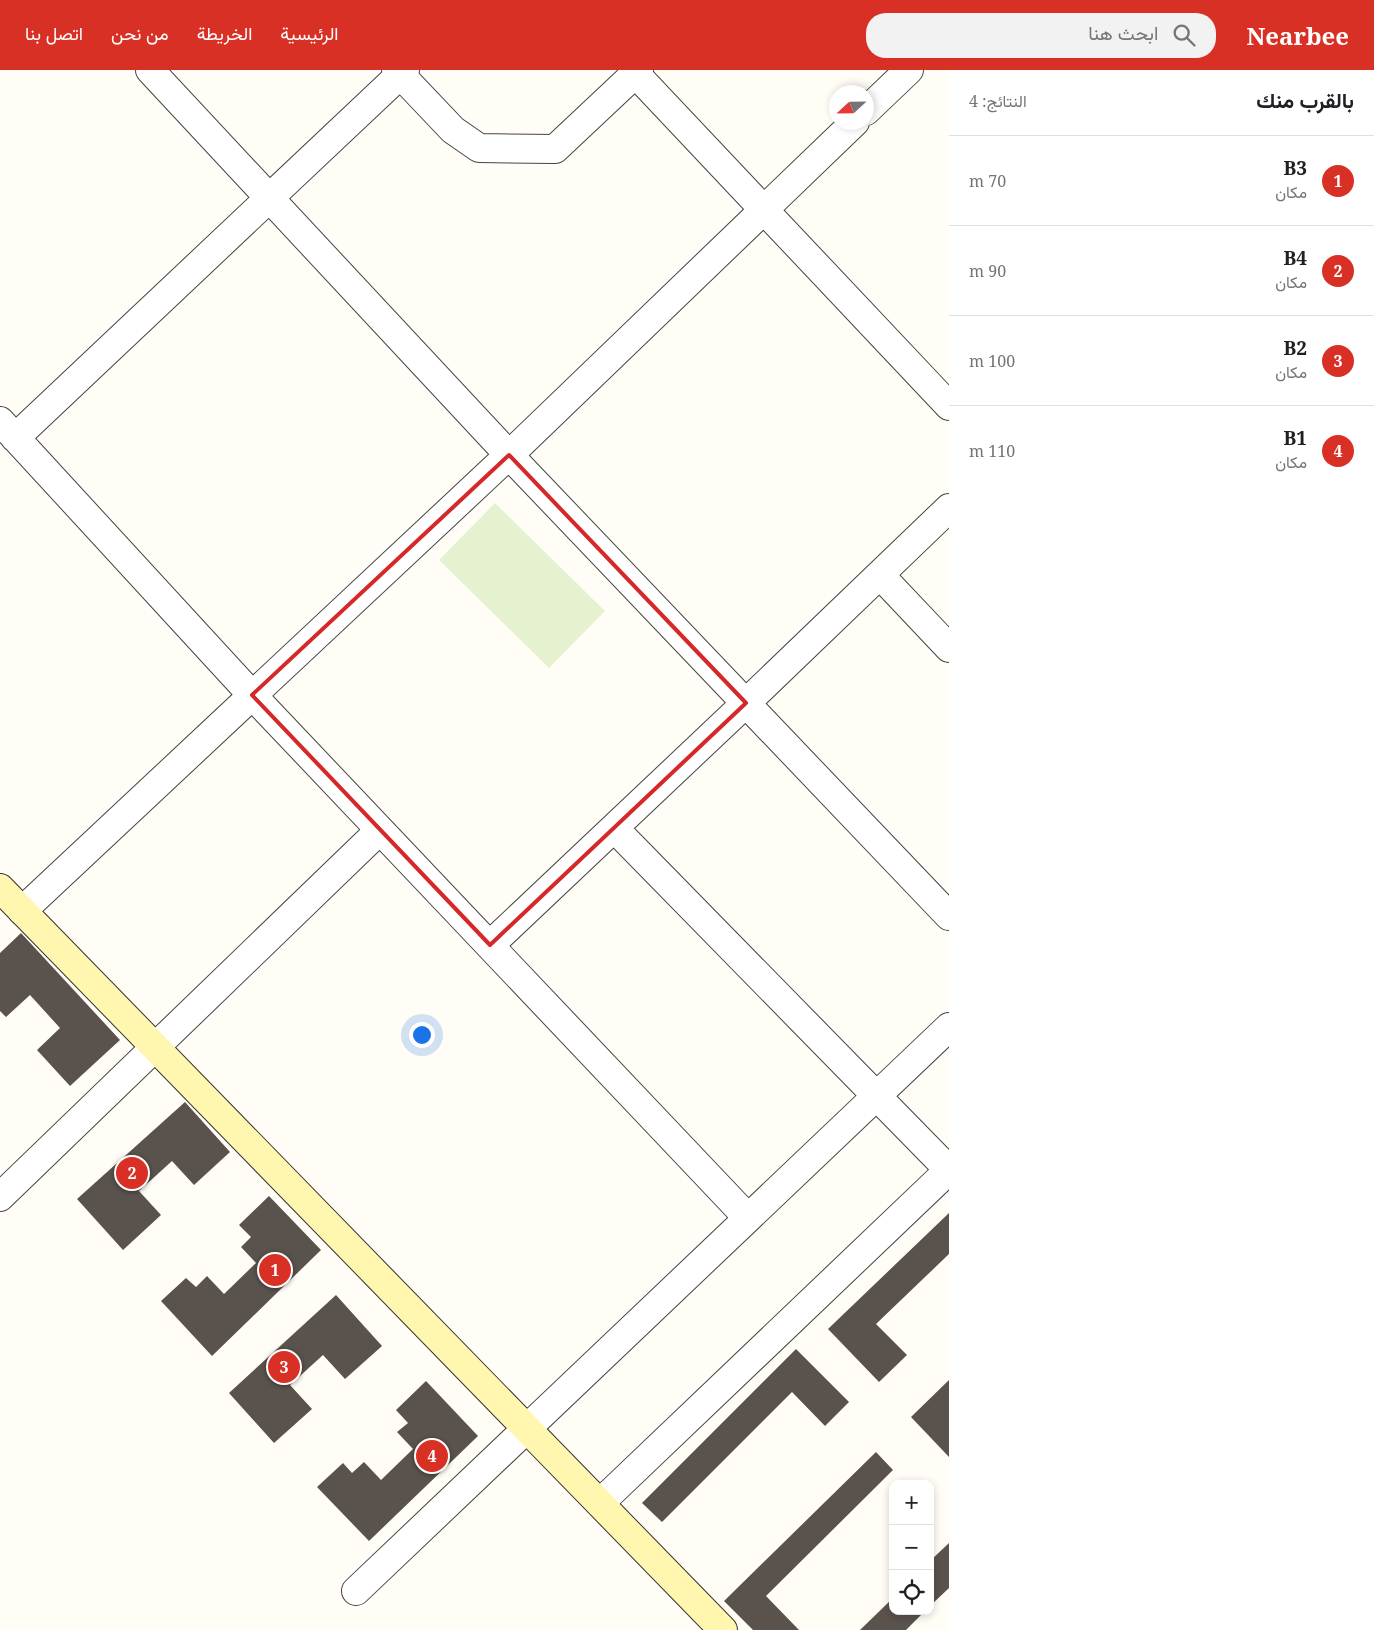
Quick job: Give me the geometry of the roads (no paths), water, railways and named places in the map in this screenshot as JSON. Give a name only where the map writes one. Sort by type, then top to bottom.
[{"type":"main road","points":[[0,888],[724,1630]]},
{"type":"street","points":[[150,70],[508,455],[949,916]]},
{"type":"street","points":[[874,103],[909,70]]},
{"type":"street","points":[[748,1218],[252,695],[8,429],[269,197],[400,72],[453,130],[479,148],[555,149],[635,71],[949,406]]},
{"type":"street","points":[[22,910],[508,455],[847,130]]},
{"type":"street","points":[[490,945],[949,508]]},
{"type":"street","points":[[880,575],[949,648]]},
{"type":"street","points":[[600,1503],[949,1170],[614,828]]},
{"type":"street","points":[[0,1197],[380,830]]},
{"type":"street","points":[[356,1591],[949,1027]]},
{"type":"place","name":"B4","points":[[132,1173]]},
{"type":"place","name":"B3","points":[[275,1270]]},
{"type":"place","name":"B2","points":[[284,1367]]},
{"type":"place","name":"B1","points":[[432,1456]]}]
